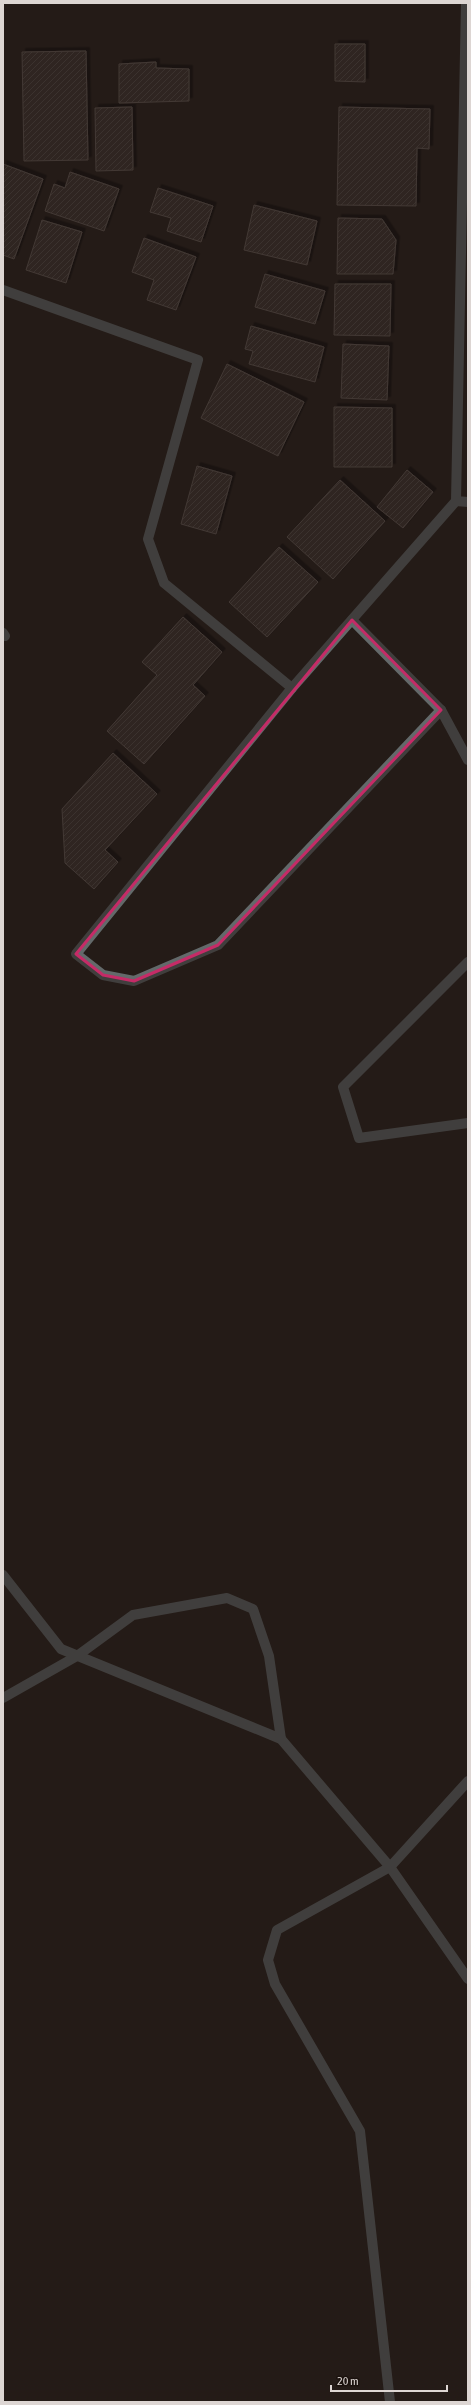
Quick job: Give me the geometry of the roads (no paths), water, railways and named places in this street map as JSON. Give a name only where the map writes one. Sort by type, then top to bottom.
[{"type":"street","points":[[441,710],[218,945],[134,981],[103,975],[76,954],[292,688],[456,501],[464,267],[466,3]]},
{"type":"street","points":[[3,290],[198,360],[148,539],[164,583],[292,688]]},
{"type":"street","points":[[456,501],[468,502]]},
{"type":"street","points":[[352,620],[441,710],[468,760]]},
{"type":"street","points":[[468,962],[344,1087],[359,1138],[468,1123]]},
{"type":"street","points":[[3,1575],[61,1650],[281,1740],[390,1867],[468,1979]]},
{"type":"street","points":[[3,1698],[77,1656],[133,1615],[227,1598],[253,1609],[269,1656],[281,1740]]},
{"type":"street","points":[[390,2402],[360,2131],[275,1984],[268,1960],[276,1930],[390,1867],[468,1781]]}]
